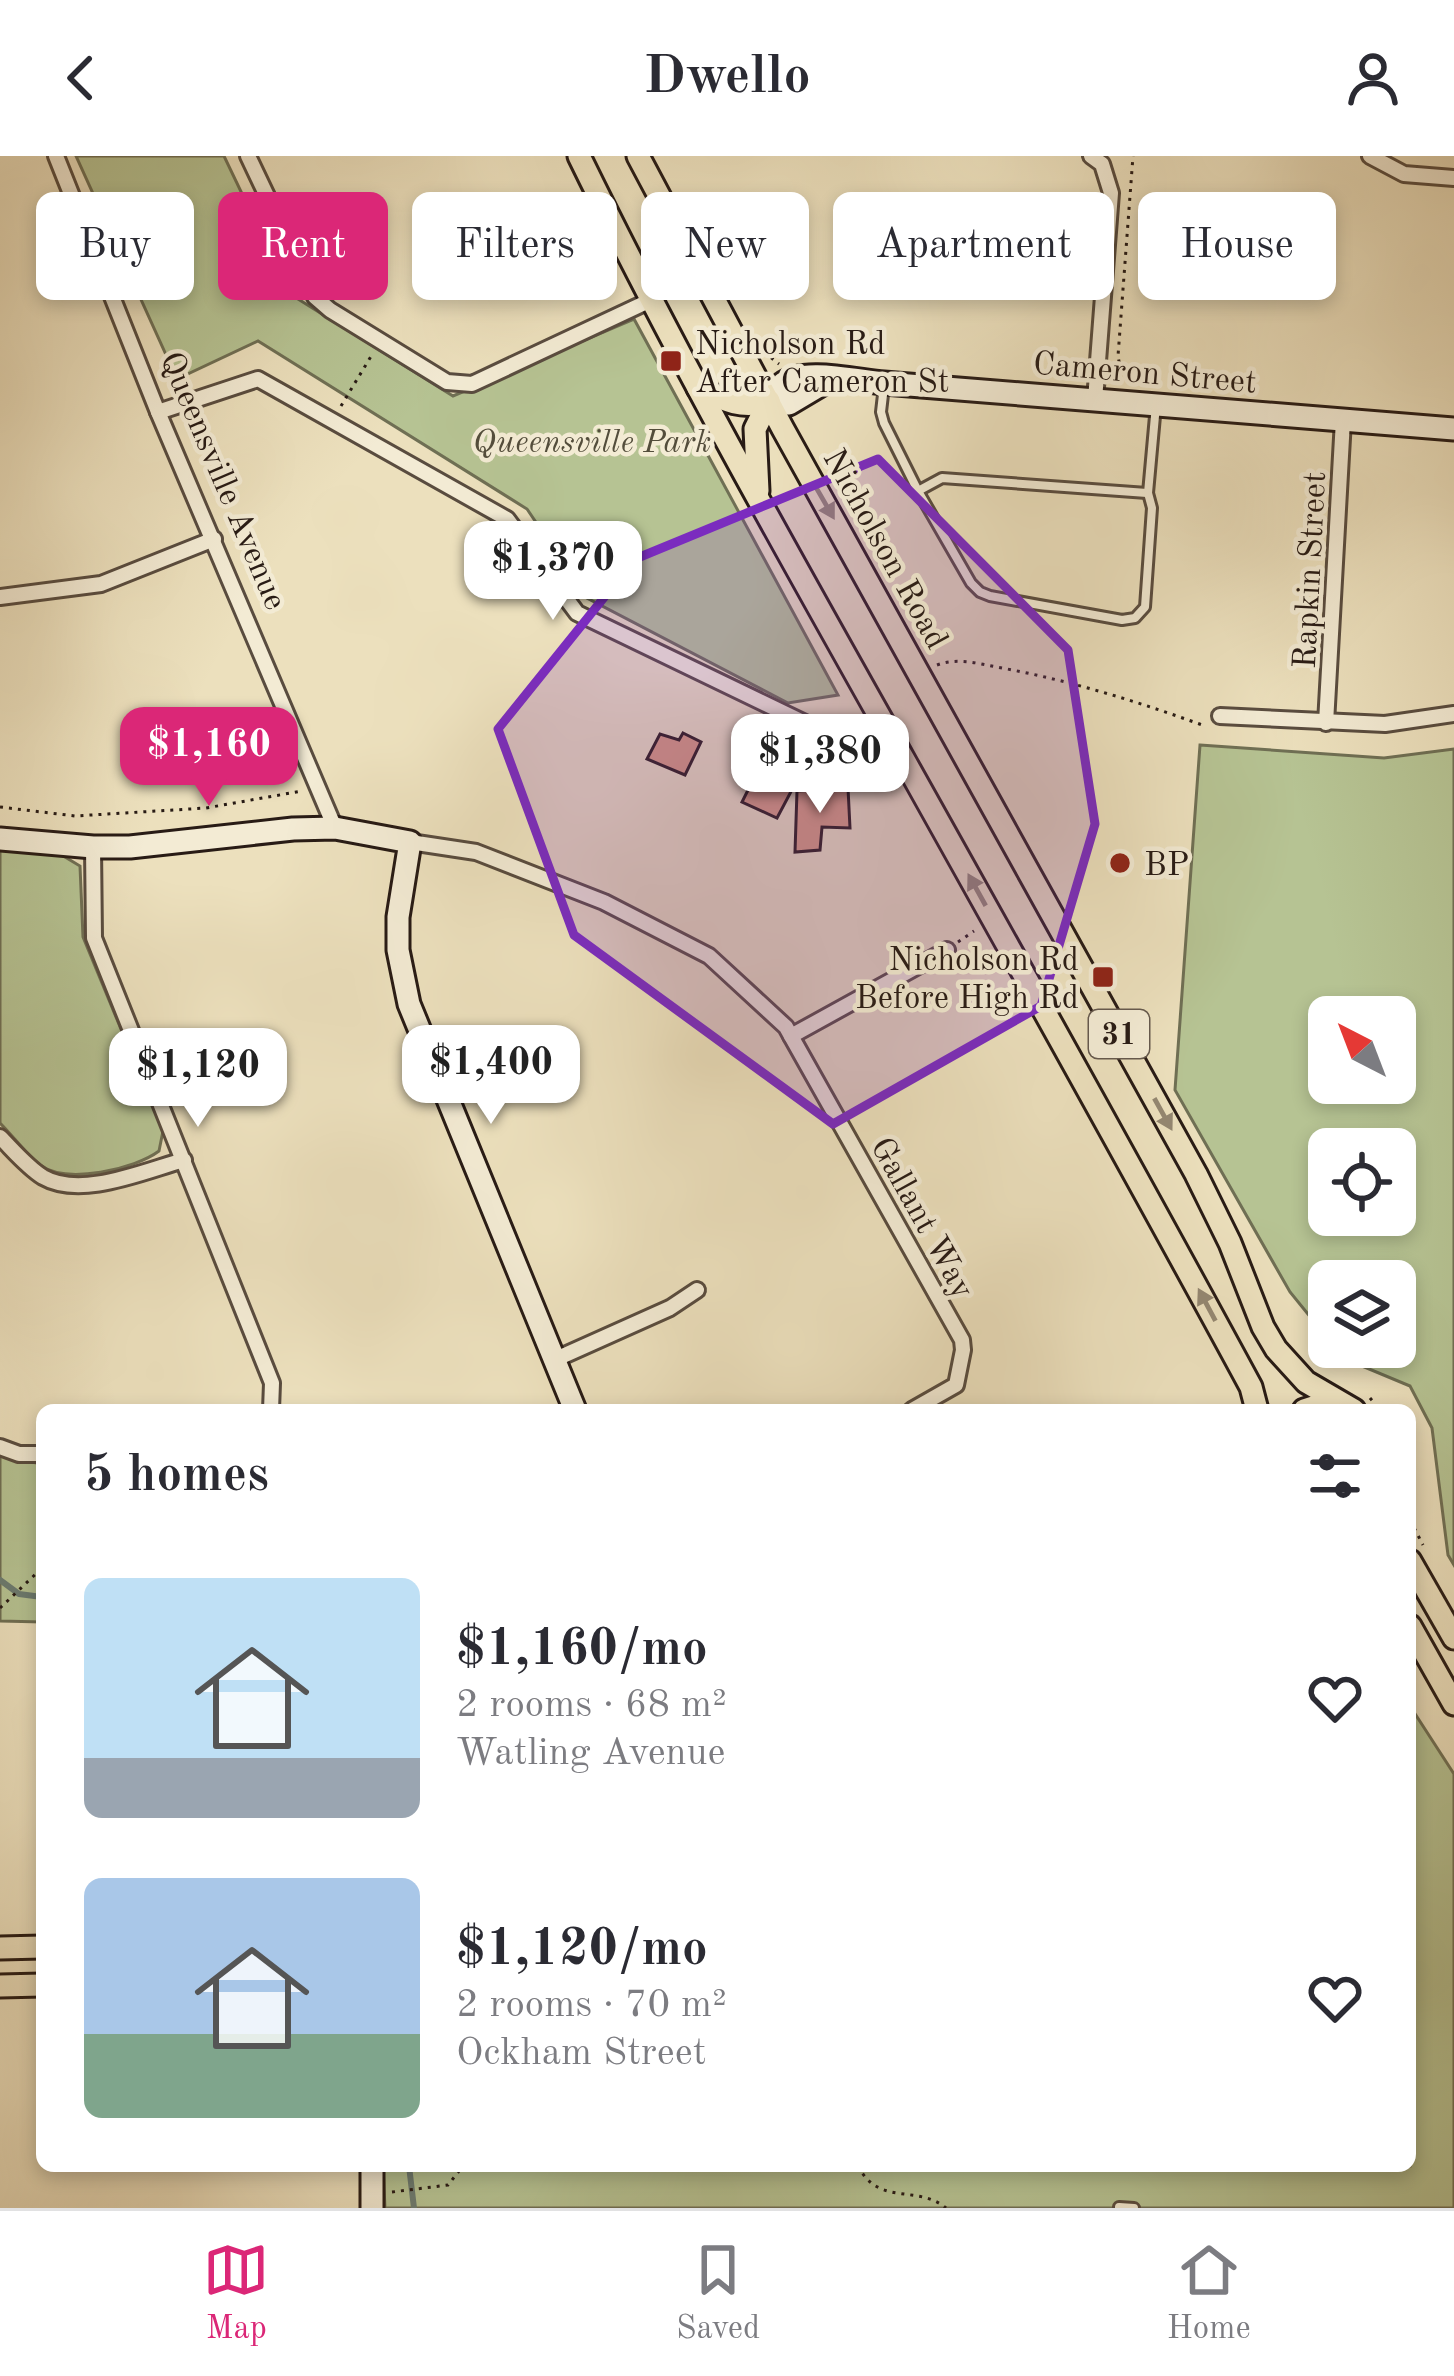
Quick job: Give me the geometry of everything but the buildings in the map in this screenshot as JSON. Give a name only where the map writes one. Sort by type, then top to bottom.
[{"type":"main road","name":"31","points":[[579,156],[641,280]]},
{"type":"main road","name":"Nicholson Road","points":[[638,156],[1196,1174],[1269,1338],[1288,1366],[1342,1404]]},
{"type":"main road","name":"31","points":[[651,300],[1136,1173],[1256,1404]]},
{"type":"main road","points":[[698,388],[742,406],[769,401]]},
{"type":"main road","points":[[760,503],[755,429],[769,401]]},
{"type":"main road","points":[[1416,1572],[1454,1638]]},
{"type":"main road","points":[[1416,1637],[1454,1704]]},
{"type":"main road","points":[[0,1948],[36,1947]]},
{"type":"main road","points":[[0,1985],[36,1985]]},
{"type":"street","name":"Queensville Avenue","points":[[56,156],[158,412],[335,828]]},
{"type":"street","points":[[248,156],[315,297],[447,382],[472,384],[651,300]]},
{"type":"street","points":[[1090,156],[1102,164],[1111,193],[1096,390]]},
{"type":"street","points":[[1370,156],[1404,174],[1454,178]]},
{"type":"street","points":[[158,412],[258,379],[507,519],[577,613],[832,736]]},
{"type":"street","name":"Cameron Street","points":[[769,401],[789,404],[831,379],[1096,390],[1156,404],[1454,429]]},
{"type":"street","name":"Rapkin Street","points":[[1326,723],[1343,420]]},
{"type":"street","points":[[0,597],[101,584],[214,539]]},
{"type":"street","points":[[1220,716],[1385,724],[1454,714]]},
{"type":"street","points":[[0,838],[130,847],[335,828],[476,853],[604,902],[709,956],[791,1036],[947,950]]},
{"type":"street","points":[[410,842],[398,934],[409,1004],[573,1404]]},
{"type":"street","points":[[93,847],[94,938],[272,1383],[271,1404]]},
{"type":"street","name":"Gallant Way","points":[[791,1036],[962,1340],[956,1384],[922,1404]]},
{"type":"street","points":[[0,1137],[41,1176],[68,1186],[100,1184],[184,1160]]},
{"type":"street","points":[[556,1359],[670,1308],[697,1290]]},
{"type":"street","points":[[0,1447],[36,1454]]},
{"type":"street","points":[[372,2172],[373,2208]]},
{"type":"lane","points":[[884,383],[884,423],[980,592],[1122,620],[1135,618],[1145,607],[1156,404]]},
{"type":"lane","points":[[918,490],[942,478],[1148,493]]},
{"type":"lane","points":[[1119,2207],[1134,2208]]},
{"type":"path","points":[[1096,390],[1122,377],[1118,356],[1132,156]]},
{"type":"path","points":[[332,421],[380,341]]},
{"type":"path","points":[[920,675],[942,662],[957,660],[1067,682],[1210,727],[1220,716]]},
{"type":"path","points":[[0,807],[75,816],[206,808],[318,786]]},
{"type":"path","points":[[967,935],[974,931]]},
{"type":"path","points":[[0,1608],[36,1574]]},
{"type":"path","points":[[406,2191],[448,2185],[459,2172]]},
{"type":"path","points":[[861,2172],[880,2189],[928,2198],[946,2208]]},
{"type":"highlighted area","points":[[878,459],[1068,650],[1095,824],[1041,1006],[833,1124],[574,935],[498,729],[635,559]]},
{"type":"green space","name":"Queensville Park","points":[[76,156],[224,156],[241,192],[218,192],[218,300],[300,300],[453,396],[634,319],[838,695],[788,703],[587,598],[527,509],[258,341],[177,379],[141,300],[194,300],[194,192],[92,192]]},
{"type":"green space","points":[[1200,745],[1384,758],[1454,749],[1454,1565],[1448,1555],[1432,1428],[1410,1386],[1367,1368],[1416,1368],[1416,1260],[1308,1260],[1308,1314],[1290,1292],[1175,1090]]},
{"type":"green space","points":[[0,846],[60,854],[80,866],[83,937],[163,1131],[159,1151],[148,1158],[101,1172],[52,1171],[35,1161],[0,1123]]},
{"type":"green space","points":[[0,1456],[36,1463],[36,1622],[0,1621]]},
{"type":"green space","points":[[1416,1715],[1454,1774],[1454,2208],[385,2208],[383,2172],[1416,2172]]},
{"type":"waterway","points":[[0,1580],[19,1594],[36,1596]]},
{"type":"waterway","points":[[410,2172],[414,2208]]},
{"type":"place","name":"Nicholson Rd After Cameron St","points":[[671,361]]},
{"type":"place","name":"BP","points":[[1120,863]]},
{"type":"place","name":"Nicholson Rd Before High Rd","points":[[1103,977]]}]
